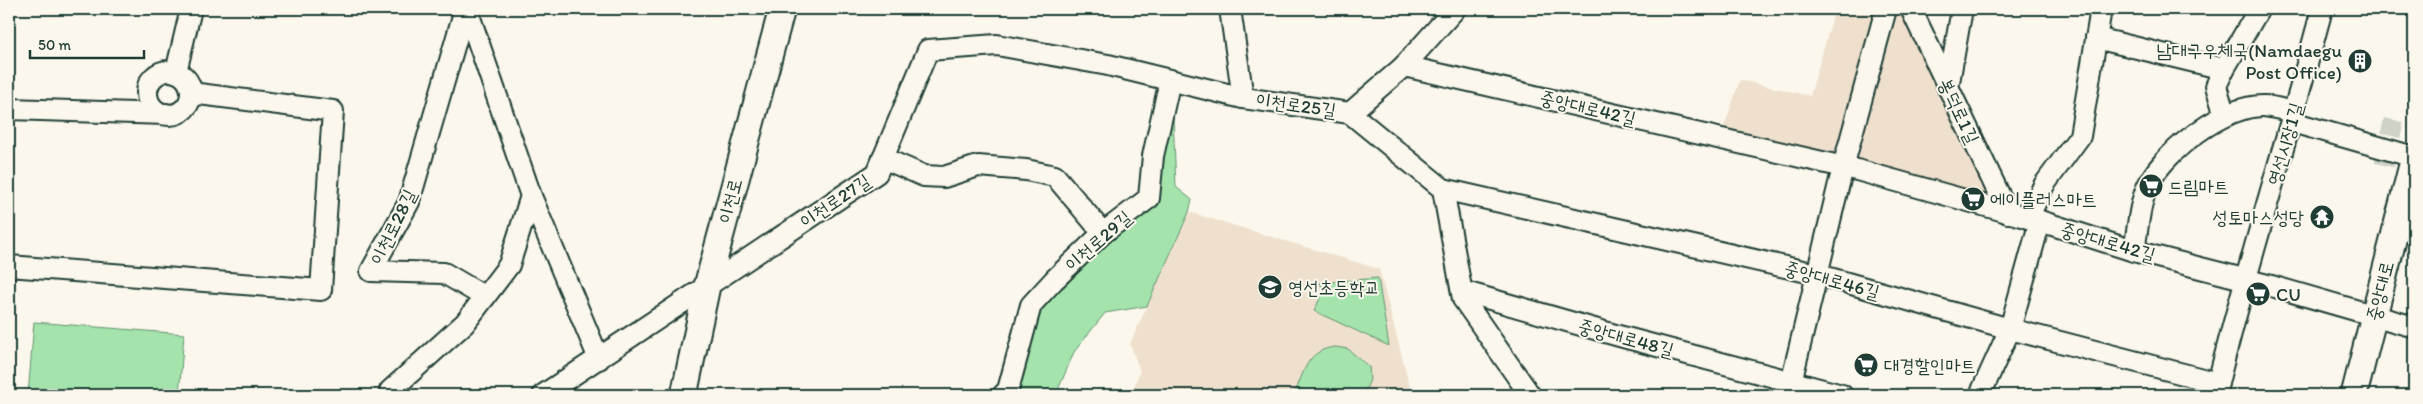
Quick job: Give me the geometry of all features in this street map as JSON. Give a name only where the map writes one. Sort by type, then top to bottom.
[{"type":"main road","name":"이천로","points":[[684,395],[707,286],[782,9]]},
{"type":"main road","name":"중앙대로","points":[[2354,395],[2414,157]]},
{"type":"street","points":[[176,72],[191,9]]},
{"type":"street","name":"이천로28길","points":[[466,9],[531,196],[599,359]]},
{"type":"street","name":"이천로28길","points":[[466,9],[409,202],[371,271],[444,273],[484,297]]},
{"type":"street","points":[[1230,9],[1243,98]]},
{"type":"street","points":[[1350,113],[1404,66],[1455,9]]},
{"type":"street","points":[[1789,389],[1843,167],[1886,9]]},
{"type":"street","name":"봉덕로1길","points":[[1911,9],[2008,213]]},
{"type":"street","points":[[1948,88],[1962,9]]},
{"type":"street","points":[[1980,395],[2010,329],[2034,220],[2044,185],[2080,136],[2101,9]]},
{"type":"street","points":[[2225,116],[2216,86],[2259,9]]},
{"type":"street","name":"영선시장1길","points":[[2217,389],[2245,279],[2293,117],[2322,9]]},
{"type":"street","points":[[2096,38],[2224,69]]},
{"type":"street","name":"이천로25길","points":[[928,50],[997,45],[1108,65],[1243,98],[1350,113],[1443,189]]},
{"type":"street","name":"이천로27길","points":[[707,286],[877,173],[928,50]]},
{"type":"street","name":"중앙대로42길","points":[[1404,66],[1843,167],[2034,220],[2134,251],[2245,279],[2414,327]]},
{"type":"street","points":[[9,109],[166,114],[173,114],[186,107],[191,93],[187,80],[176,72],[162,72],[156,76],[148,88],[150,102],[159,112],[166,114]]},
{"type":"street","name":"이천로29길","points":[[1003,395],[1008,390],[1031,305],[1103,233],[1149,198],[1152,156],[1170,80]]},
{"type":"street","points":[[9,266],[321,290],[332,111],[191,93]]},
{"type":"street","points":[[2134,251],[2144,196],[2150,182],[2164,163],[2186,142],[2215,120],[2225,116],[2263,106],[2414,157]]},
{"type":"street","points":[[883,158],[924,176],[944,177],[978,166],[1026,170],[1055,176],[1103,233]]},
{"type":"street","points":[[1443,189],[1463,299],[1530,395]]},
{"type":"street","name":"중앙대로46길","points":[[1443,189],[1816,274],[2217,389]]},
{"type":"street","points":[[392,393],[465,323],[509,265],[531,196]]},
{"type":"street","points":[[543,395],[707,286]]},
{"type":"street","name":"중앙대로48길","points":[[1462,291],[1789,389],[1842,395]]},
{"type":"shaded area","points":[[1835,9],[1911,9],[2008,213],[1720,139],[1740,80],[1810,96]]},
{"type":"shaded area","name":"영선초등학교","points":[[1189,212],[1379,269],[1412,395],[1131,395],[1140,371],[1130,344]]},
{"type":"green space","points":[[1163,113],[1173,116],[1176,187],[1192,200],[1189,212],[1147,306],[1105,313],[1074,352],[1058,390],[1059,395],[1007,395],[1031,305],[1149,198]]},
{"type":"green space","points":[[1378,278],[1389,346],[1314,311],[1324,290],[1320,283]]},
{"type":"green space","points":[[34,322],[184,334],[179,395],[28,395]]},
{"type":"green space","points":[[1336,347],[1348,349],[1369,367],[1370,380],[1363,395],[1294,395],[1304,370],[1313,357],[1319,352]]},
{"type":"tunnel","points":[[2384,165],[2394,120]]},
{"type":"place","name":"남대구우체국(Namdaegu Post Office)","points":[[2360,61]]},
{"type":"place","name":"드림마트","points":[[2151,186]]},
{"type":"place","name":"에이플러스마트","points":[[1973,199]]},
{"type":"place","name":"성토마스성당","points":[[2322,217]]},
{"type":"place","name":"영선초등학교","points":[[1270,287]]},
{"type":"place","name":"CU","points":[[2258,294]]},
{"type":"place","name":"대경할인마트","points":[[1866,365]]}]
